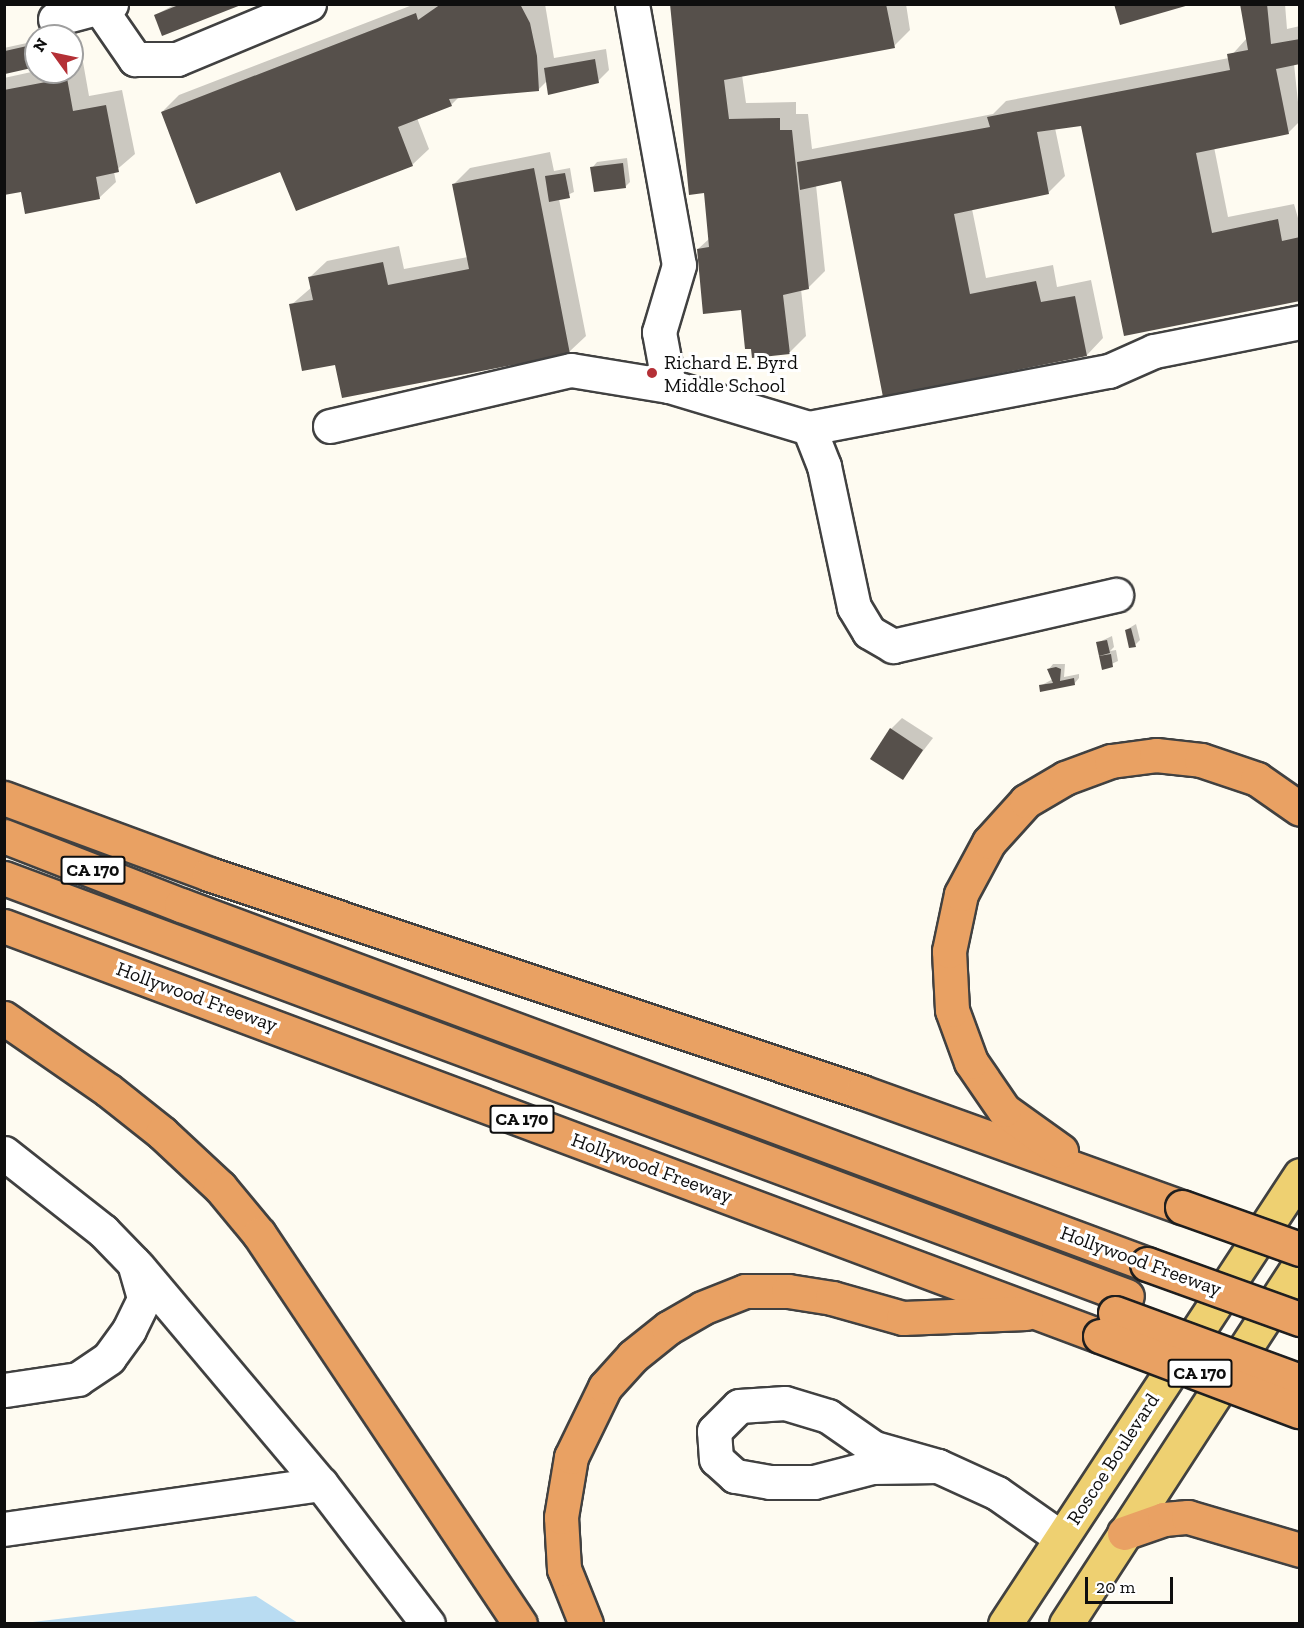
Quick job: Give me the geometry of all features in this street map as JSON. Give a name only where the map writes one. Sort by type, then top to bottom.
[{"type":"highway","points":[[1182,1207],[1048,1145],[1004,1110],[971,1062],[952,1010],[949,951],[961,894],[989,842],[1026,801],[1065,778],[1111,761],[1156,755],[1201,760],[1257,779],[1299,809]]},
{"type":"highway","points":[[4,798],[209,874],[862,1092],[1299,1250]]},
{"type":"highway","name":"Hollywood Freeway","points":[[4,836],[181,905],[1299,1319]]},
{"type":"highway","points":[[4,878],[1114,1315],[1299,1360]]},
{"type":"highway","points":[[4,900],[1114,1315],[1299,1381]]},
{"type":"highway","name":"Hollywood Freeway","points":[[4,926],[1040,1313],[1114,1315],[1299,1411]]},
{"type":"highway","points":[[4,1018],[108,1090],[162,1133],[246,1218],[303,1295],[520,1623]]},
{"type":"highway","points":[[586,1623],[564,1569],[561,1517],[571,1457],[605,1387],[633,1356],[668,1328],[702,1308],[746,1291],[788,1291],[832,1298],[903,1318],[1040,1313]]},
{"type":"highway","points":[[1124,1533],[1164,1519],[1188,1517],[1299,1550]]},
{"type":"main road","name":"Roscoe Boulevard","points":[[1005,1623],[1299,1175]]},
{"type":"main road","points":[[1066,1623],[1299,1263]]},
{"type":"lane","points":[[55,18],[102,6],[135,59],[177,59],[309,4]]},
{"type":"lane","points":[[632,4],[679,265],[659,332],[669,386]]},
{"type":"lane","points":[[330,426],[571,370],[669,386],[808,428],[1109,371],[1154,351],[1299,322]]},
{"type":"lane","points":[[808,428],[825,466],[854,607],[869,632],[893,646],[1116,595]]},
{"type":"lane","points":[[4,1154],[103,1231],[134,1263],[321,1484],[428,1623]]},
{"type":"lane","points":[[4,1390],[78,1379],[109,1358],[129,1330],[144,1299],[134,1263]]},
{"type":"lane","points":[[938,1466],[872,1467],[814,1482],[770,1482],[735,1476],[716,1459],[714,1431],[739,1407],[785,1403],[828,1416],[874,1448],[938,1466],[998,1493],[1061,1539]]},
{"type":"lane","points":[[4,1529],[321,1484]]},
{"type":"water","points":[[256,1596],[298,1623],[24,1623]]},
{"type":"building","points":[[181,4],[241,5],[162,36],[154,15]]},
{"type":"building","points":[[441,4],[520,4],[530,23],[537,56],[539,91],[449,99],[452,106],[398,127],[413,166],[296,211],[280,172],[196,204],[161,112],[416,13],[418,20]]},
{"type":"building","points":[[670,4],[886,4],[895,48],[724,80],[729,119],[780,118],[780,130],[792,130],[809,289],[783,295],[790,354],[752,358],[751,349],[745,349],[741,310],[703,314],[697,249],[709,247],[704,193],[689,195]]},
{"type":"building","points":[[1114,4],[1189,4],[1189,5],[1120,25]]},
{"type":"building","points":[[1240,4],[1267,4],[1271,44],[1300,39],[1300,64],[1276,69],[1289,134],[1196,153],[1212,233],[1278,219],[1282,241],[1300,237],[1300,301],[1124,336],[1081,126],[1037,132],[1049,194],[954,214],[970,294],[1036,281],[1041,302],[1075,296],[1087,356],[883,397],[841,181],[800,190],[797,162],[990,127],[987,117],[1230,70],[1227,54],[1248,50]]},
{"type":"building","points":[[24,47],[24,70],[5,74],[5,51]]},
{"type":"building","points":[[595,59],[599,83],[548,95],[544,68]]},
{"type":"building","points":[[36,84],[68,84],[73,111],[106,105],[119,172],[96,177],[100,199],[25,214],[21,192],[4,195],[4,90]]},
{"type":"building","points":[[623,163],[626,188],[594,192],[590,167]]},
{"type":"building","points":[[534,168],[570,354],[342,398],[335,365],[302,371],[289,304],[313,300],[308,277],[383,262],[388,285],[469,269],[452,184]]},
{"type":"building","points":[[565,173],[570,198],[549,202],[545,176]]},
{"type":"building","points":[[1131,628],[1136,647],[1129,648],[1125,630]]},
{"type":"building","points":[[1107,640],[1110,653],[1099,656],[1096,642]]},
{"type":"building","points":[[1111,654],[1113,667],[1102,670],[1099,656]]},
{"type":"building","points":[[1056,667],[1061,669],[1060,681],[1074,678],[1075,685],[1040,692],[1039,685],[1053,683],[1047,669]]},
{"type":"building","points":[[890,728],[923,750],[903,780],[870,759]]},
{"type":"place","name":"Richard E. Byrd Middle School","points":[[652,373]]}]
